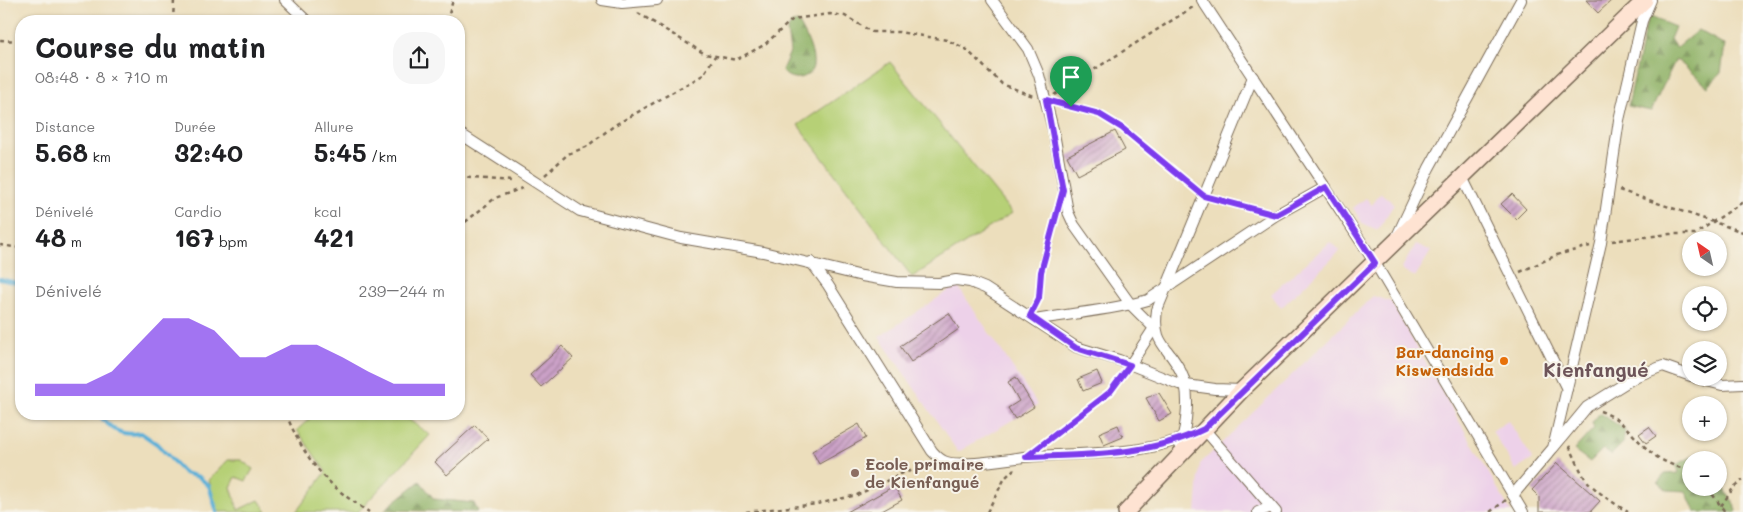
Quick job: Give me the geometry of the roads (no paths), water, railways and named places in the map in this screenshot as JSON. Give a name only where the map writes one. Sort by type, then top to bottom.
[{"type":"main road","points":[[1126,512],[1174,459],[1242,390],[1393,246],[1645,0]]},
{"type":"street","points":[[285,0],[301,15]]},
{"type":"street","points":[[602,0],[622,4],[657,0]]},
{"type":"street","points":[[984,0],[993,3],[1028,49],[1039,75],[1046,100],[1068,212],[1074,225],[1131,305],[1154,328],[1181,372],[1186,385],[1186,416],[1182,440],[1174,459]]},
{"type":"street","points":[[1203,0],[1375,263],[1522,511]]},
{"type":"street","points":[[1393,246],[1429,168],[1521,0]]},
{"type":"street","points":[[1553,448],[1601,243],[1621,111],[1642,21],[1651,0]]},
{"type":"street","points":[[1130,365],[1154,328],[1157,310],[1165,289],[1253,77]]},
{"type":"street","points":[[465,137],[580,211],[681,238],[811,262],[862,276],[897,282],[939,283],[956,280],[970,282],[985,288],[1076,348],[1186,385],[1242,390]]},
{"type":"street","points":[[1462,177],[1509,276],[1567,389]]},
{"type":"street","points":[[1032,318],[1131,305],[1148,300],[1276,215],[1326,187]]},
{"type":"street","points":[[811,262],[932,451],[944,461],[963,463],[1026,457],[1115,454],[1182,440],[1204,429],[1274,510]]},
{"type":"street","points":[[1513,495],[1587,407],[1656,367],[1669,367],[1682,372]]},
{"type":"street","points":[[1727,385],[1743,384]]},
{"type":"street","points":[[1258,512],[1274,510]]},
{"type":"waterway","points":[[0,279],[15,283]]},
{"type":"waterway","points":[[104,420],[112,428],[122,433],[141,433],[157,444],[184,473],[199,477],[209,486],[217,512]]},
{"type":"place","name":"Bar-dancing Kiswendsida","points":[[1504,361]]},
{"type":"place","name":"Ecole primaire de Kienfangué","points":[[855,473]]},
{"type":"district","name":"Kienfangué","points":[[1596,370]]}]
